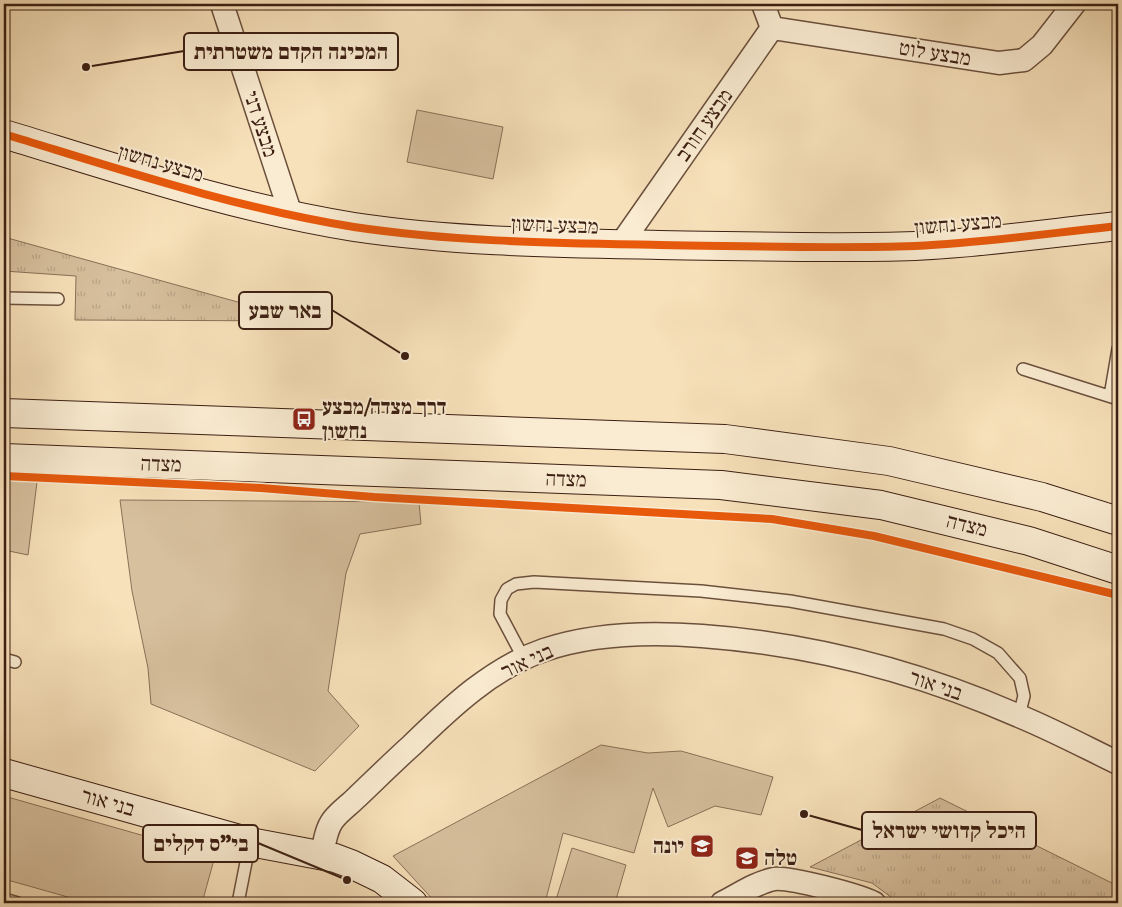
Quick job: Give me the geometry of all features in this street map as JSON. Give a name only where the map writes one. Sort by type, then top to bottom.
[{"type":"main road","name":"מבצע נחשון","points":[[4,134],[175,186],[291,215],[408,234],[502,241],[848,247],[916,246],[1118,226]]},
{"type":"main road","points":[[4,413],[725,439],[889,460],[1042,497],[1118,521]]},
{"type":"main road","name":"מצדה","points":[[4,458],[721,485],[804,494],[890,507],[1029,540],[1118,570]]},
{"type":"main road","name":"בני אור","points":[[4,773],[250,842],[322,855]]},
{"type":"main road","points":[[322,855],[367,871],[389,884],[414,903]]},
{"type":"street","name":"מבצע דני","points":[[222,4],[291,215]]},
{"type":"street","points":[[763,4],[772,28]]},
{"type":"street","name":"מבצע לוט","points":[[772,28],[999,63],[1024,60],[1042,45],[1074,4]]},
{"type":"street","name":"מבצע חורב","points":[[621,244],[772,28]]},
{"type":"street","name":"בני אור","points":[[322,855],[332,821],[441,716],[476,688],[506,668],[542,651],[575,640],[672,634],[730,638],[789,646],[843,657],[947,688],[1019,716],[1118,763]]},
{"type":"street","points":[[722,903],[762,883],[779,879],[793,880],[863,898],[874,903]]},
{"type":"lane","points":[[4,298],[58,299]]},
{"type":"lane","points":[[1023,369],[1114,397],[1118,349]]},
{"type":"lane","points":[[524,659],[500,614],[501,600],[507,589],[516,584],[534,582],[701,591],[790,600],[944,629],[973,638],[998,653],[1020,678],[1024,696],[1019,716]]},
{"type":"lane","points":[[238,903],[250,842]]},
{"type":"lane","points":[[4,899],[18,903]]},
{"type":"green space","points":[[417,110],[503,127],[493,179],[407,162]]},
{"type":"green space","points":[[4,237],[306,321],[75,320],[76,276],[4,271]]},
{"type":"green space","points":[[4,481],[37,482],[28,555],[4,550]]},
{"type":"green space","points":[[120,500],[419,502],[421,524],[360,534],[346,573],[328,691],[359,726],[315,771],[151,704],[148,668],[132,591]]},
{"type":"green space","points":[[601,745],[648,753],[681,751],[773,777],[761,815],[715,806],[668,827],[653,788],[634,853],[563,833],[545,903],[436,903],[393,856]]},
{"type":"green space","points":[[4,796],[215,856],[202,903],[89,903],[4,879]]},
{"type":"green space","points":[[940,798],[1118,886],[1118,903],[899,903],[872,883],[810,867]]},
{"type":"green space","points":[[572,848],[626,865],[615,903],[555,903]]},
{"type":"cycle path","points":[[4,134],[134,174],[265,209],[354,227],[430,236],[583,243],[883,247],[966,243],[1118,226]]},
{"type":"cycle path","points":[[4,476],[261,488],[374,497],[772,519],[874,536],[1118,595]]},
{"type":"place","name":"המכינה הקדם משטרתית","points":[[86,67]]},
{"type":"place","name":"באר שבע","points":[[405,356]]},
{"type":"place","name":"דרך מצדה/מבצע נחשון","points":[[304,419]]},
{"type":"place","name":"היכל קדושי ישראל","points":[[804,814]]},
{"type":"place","name":"יונה","points":[[702,846]]},
{"type":"place","name":"טלה","points":[[747,858]]},
{"type":"place","name":"בי\"ס דקלים","points":[[347,880]]}]
